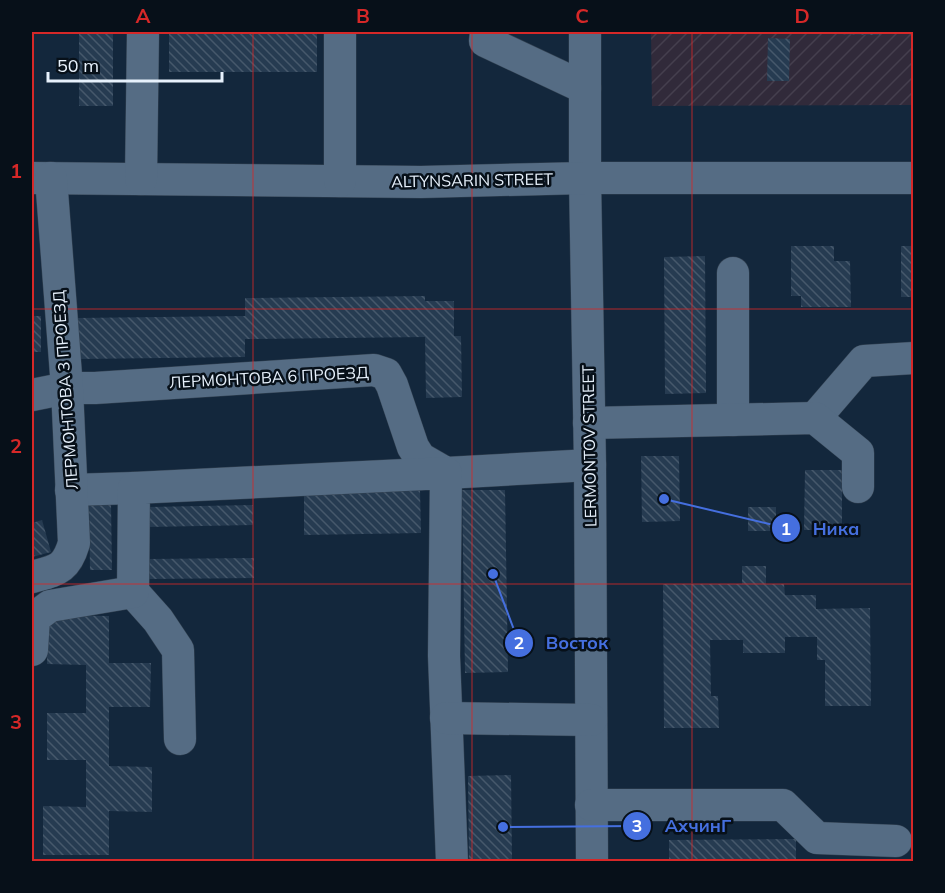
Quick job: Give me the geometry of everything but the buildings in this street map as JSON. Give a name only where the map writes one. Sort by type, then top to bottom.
[{"type":"street","points":[[141,179],[143,32]]},
{"type":"street","points":[[340,32],[340,181]]},
{"type":"street","points":[[486,32],[485,41],[585,88]]},
{"type":"street","name":"LERMONTOV STREET","points":[[585,32],[592,861]]},
{"type":"street","name":"ALTYNSARIN STREET","points":[[41,178],[421,182],[585,178],[914,178]]},
{"type":"street","name":"ЛЕРМОНТОВА 3 ПРОЕЗД","points":[[32,578],[57,570],[69,559],[74,543],[67,388],[41,178]]},
{"type":"street","points":[[733,273],[733,420]]},
{"type":"street","points":[[815,418],[864,361],[914,358]]},
{"type":"street","name":"ЛЕРМОНТОВА 6 ПРОЕЗД","points":[[32,395],[67,388],[374,370],[386,374],[392,385],[412,447],[420,458],[446,473]]},
{"type":"street","points":[[589,423],[815,418],[858,453],[858,487]]},
{"type":"street","points":[[71,490],[590,465]]},
{"type":"street","points":[[446,473],[444,656],[452,861]]},
{"type":"street","points":[[134,488],[134,592],[158,620],[178,650],[180,739]]},
{"type":"street","points":[[32,650],[34,618],[51,606],[134,592]]},
{"type":"street","points":[[446,718],[591,720]]},
{"type":"street","points":[[591,805],[783,805],[817,838],[896,840]]},
{"type":"shaded area","points":[[651,32],[913,32],[913,105],[652,106]]},
{"type":"place","name":"Ника","points":[[664,499]]},
{"type":"place","name":"Восток","points":[[493,574]]},
{"type":"place","name":"АхчинГ","points":[[503,827]]}]
